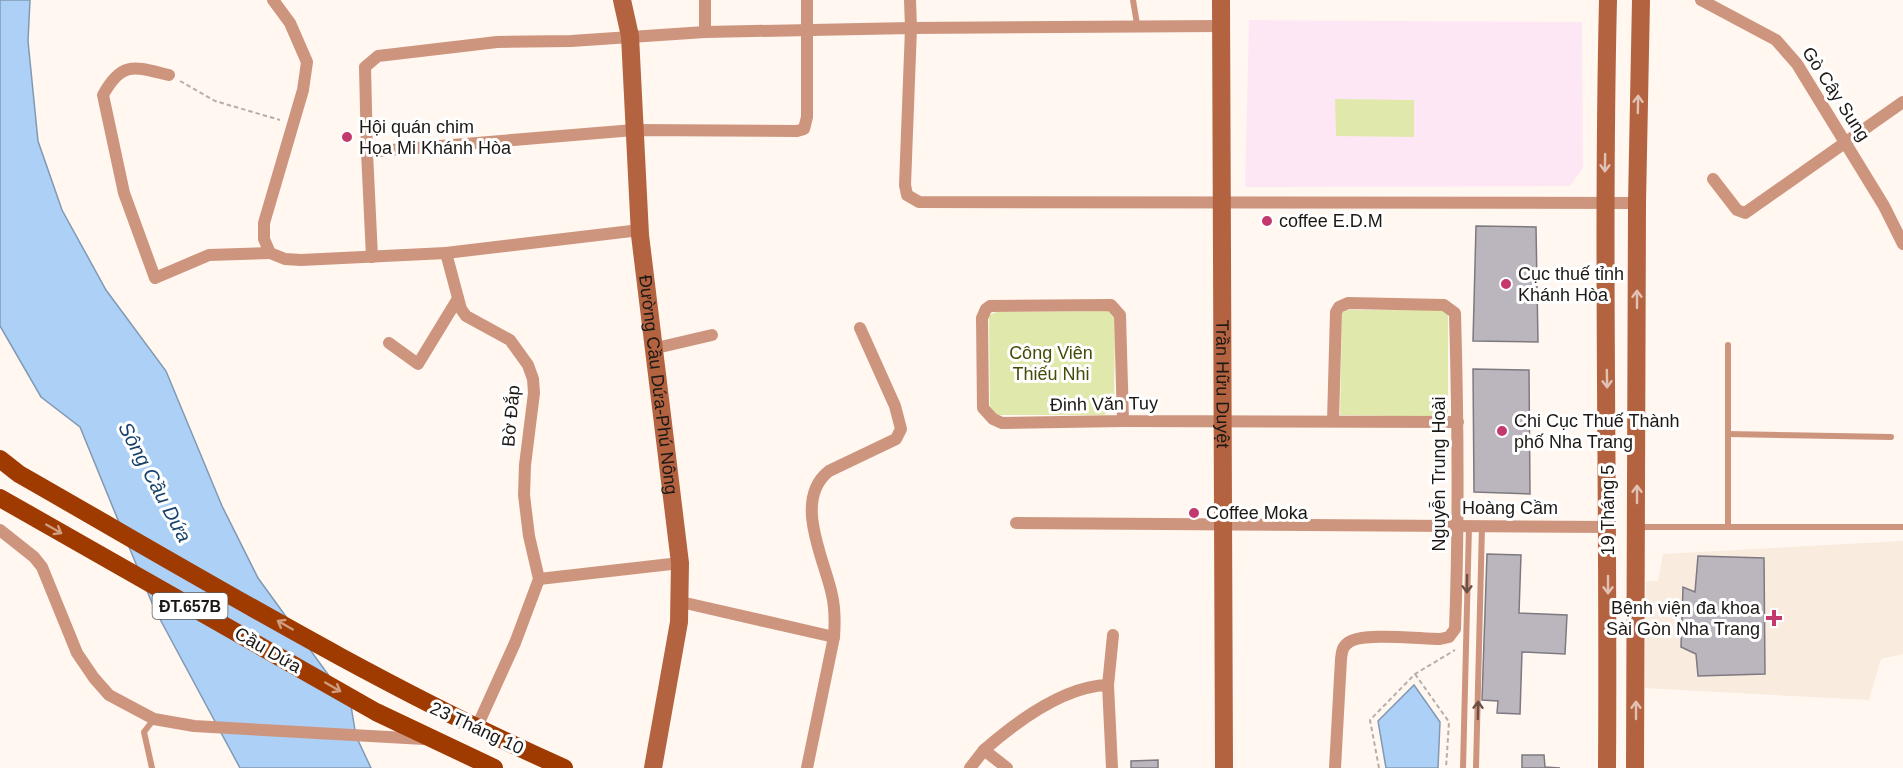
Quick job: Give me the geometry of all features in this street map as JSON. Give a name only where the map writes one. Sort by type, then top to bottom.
[{"type":"main road","name":"Cầu Dứa","points":[[0,459],[19,474],[390,686]]},
{"type":"main road","name":"Cầu Dứa","points":[[1,499],[376,712]]},
{"type":"main road","name":"23 Tháng 10","points":[[390,686],[476,729],[564,768]]},
{"type":"main road","name":"23 Tháng 10","points":[[376,712],[494,768]]},
{"type":"street","points":[[270,253],[264,239],[264,223],[303,90],[307,62],[290,23],[273,0]]},
{"type":"street","name":"Đường Cầu Dứa-Phú Nông","points":[[622,0],[630,36],[640,230],[652,349],[662,404],[680,562],[681,602],[653,768]]},
{"type":"street","points":[[705,0],[705,32]]},
{"type":"street","points":[[368,152],[634,130],[798,131],[804,129],[807,0]]},
{"type":"street","points":[[910,0],[905,185],[907,195],[912,200],[1637,203]]},
{"type":"street","name":"Trần Hữu Duyệt","points":[[1221,0],[1224,768]]},
{"type":"street","name":"19 Tháng 5","points":[[1607,768],[1609,527],[1604,204],[1608,0]]},
{"type":"street","name":"19 Tháng 5","points":[[1635,768],[1637,203],[1641,0]]},
{"type":"street","name":"Gò Cây Sung","points":[[1701,0],[1765,33],[1785,49],[1847,143],[1884,206],[1903,244]]},
{"type":"street","points":[[372,257],[365,66],[371,59],[378,56],[497,42],[571,41],[807,28],[1137,24],[1221,26]]},
{"type":"street","points":[[1607,49],[1640,51]]},
{"type":"street","points":[[169,75],[134,67],[113,76],[103,95],[124,193],[155,278],[210,255],[270,253],[285,259],[301,260],[446,253],[640,230]]},
{"type":"street","points":[[1713,179],[1737,210],[1745,213],[1903,102]]},
{"type":"street","name":"Bờ Đắp","points":[[446,253],[457,300],[466,316],[510,340],[528,365],[533,379],[534,393],[525,465],[524,495],[529,536],[539,579]]},
{"type":"street","points":[[389,343],[418,364],[457,300]]},
{"type":"street","name":"Nguyễn Trung Hoài","points":[[1333,421],[1336,312],[1341,305],[1348,303],[1444,305],[1455,313],[1464,526],[1455,629]]},
{"type":"street","name":"Đinh Văn Tuy","points":[[1123,421],[1120,315],[1111,305],[990,306],[986,309],[982,318],[983,408],[993,420],[1002,423],[1458,422]]},
{"type":"street","points":[[807,768],[834,637],[832,595],[813,530],[814,493],[820,479],[829,471],[896,439],[901,429],[895,406],[860,328]]},
{"type":"street","points":[[652,349],[712,335]]},
{"type":"street","name":"Hoàng Cầm","points":[[1016,523],[1609,527]]},
{"type":"street","points":[[1609,527],[1637,527]]},
{"type":"street","points":[[0,530],[34,557],[42,567],[77,653],[94,678],[109,695],[154,719],[211,727],[431,739]]},
{"type":"street","points":[[476,729],[515,643],[539,579],[680,562]]},
{"type":"street","points":[[681,602],[834,637]]},
{"type":"street","points":[[1335,768],[1341,659],[1342,649],[1347,643],[1365,638],[1440,639],[1449,637],[1455,629]]},
{"type":"street","points":[[1112,768],[1108,685],[1113,635]]},
{"type":"street","points":[[970,768],[984,750],[1011,726],[1078,691],[1095,685],[1108,685]]},
{"type":"street","points":[[984,750],[1007,768]]},
{"type":"lane","points":[[1133,0],[1137,24]]},
{"type":"lane","points":[[1728,345],[1728,527]]},
{"type":"lane","points":[[1728,434],[1891,437]]},
{"type":"lane","points":[[1463,768],[1464,526]]},
{"type":"lane","points":[[1476,768],[1482,526]]},
{"type":"lane","points":[[1637,527],[1903,527]]},
{"type":"lane","points":[[152,768],[144,732],[154,719]]},
{"type":"path","points":[[169,75],[215,101],[292,124]]},
{"type":"path","points":[[1379,768],[1370,720],[1415,674],[1455,651],[1455,629]]},
{"type":"path","points":[[1415,674],[1449,722],[1446,768]]},
{"type":"shaded area","points":[[1249,20],[1582,22],[1583,168],[1570,186],[1245,187]]},
{"type":"shaded area","name":"Bệnh viện đa khoa Sài Gòn Nha Trang","points":[[1903,541],[1903,654],[1881,659],[1869,700],[1645,688],[1646,581],[1658,581],[1663,554]]},
{"type":"green space","points":[[1335,99],[1414,100],[1414,137],[1336,136]]},
{"type":"green space","points":[[1347,310],[1444,310],[1448,315],[1448,417],[1340,415],[1342,313]]},
{"type":"green space","name":"Công Viên Thiếu Nhi","points":[[1109,311],[1115,316],[1114,408],[1104,415],[996,415],[990,407],[989,315],[997,312]]},
{"type":"water","name":"Sông Cầu Dứa","points":[[0,0],[30,0],[28,41],[38,141],[62,210],[106,290],[166,371],[222,506],[258,578],[351,706],[356,736],[371,768],[240,768],[154,608],[80,427],[41,397],[0,326]]},
{"type":"water","points":[[1414,685],[1440,722],[1438,768],[1386,768],[1378,721]]},
{"type":"building","name":"Cục thuế tỉnh Khánh Hòa","points":[[1476,226],[1536,227],[1538,342],[1473,341]]},
{"type":"building","name":"Chi Cục Thuế Thành phố Nha Trang","points":[[1473,369],[1529,370],[1530,494],[1474,492]]},
{"type":"building","points":[[1487,554],[1521,555],[1519,613],[1567,615],[1565,654],[1522,652],[1520,714],[1497,713],[1498,701],[1482,700]]},
{"type":"building","points":[[1698,556],[1764,558],[1765,674],[1698,676],[1696,654],[1681,647],[1683,587],[1695,592]]},
{"type":"building","points":[[1522,755],[1544,755],[1545,767],[1560,768],[1522,768]]},
{"type":"building","points":[[1158,760],[1158,768],[1131,768],[1131,761]]},
{"type":"place","name":"Hội quán chim Họa Mi Khánh Hòa","points":[[347,137]]},
{"type":"place","name":"coffee E.D.M","points":[[1267,221]]},
{"type":"place","name":"Cục thuế tỉnh Khánh Hòa","points":[[1506,284]]},
{"type":"place","name":"Chi Cục Thuế Thành phố Nha Trang","points":[[1502,431]]},
{"type":"place","name":"Coffee Moka","points":[[1194,513]]},
{"type":"place","name":"Bệnh viện đa khoa Sài Gòn Nha Trang","points":[[1774,618]]}]
